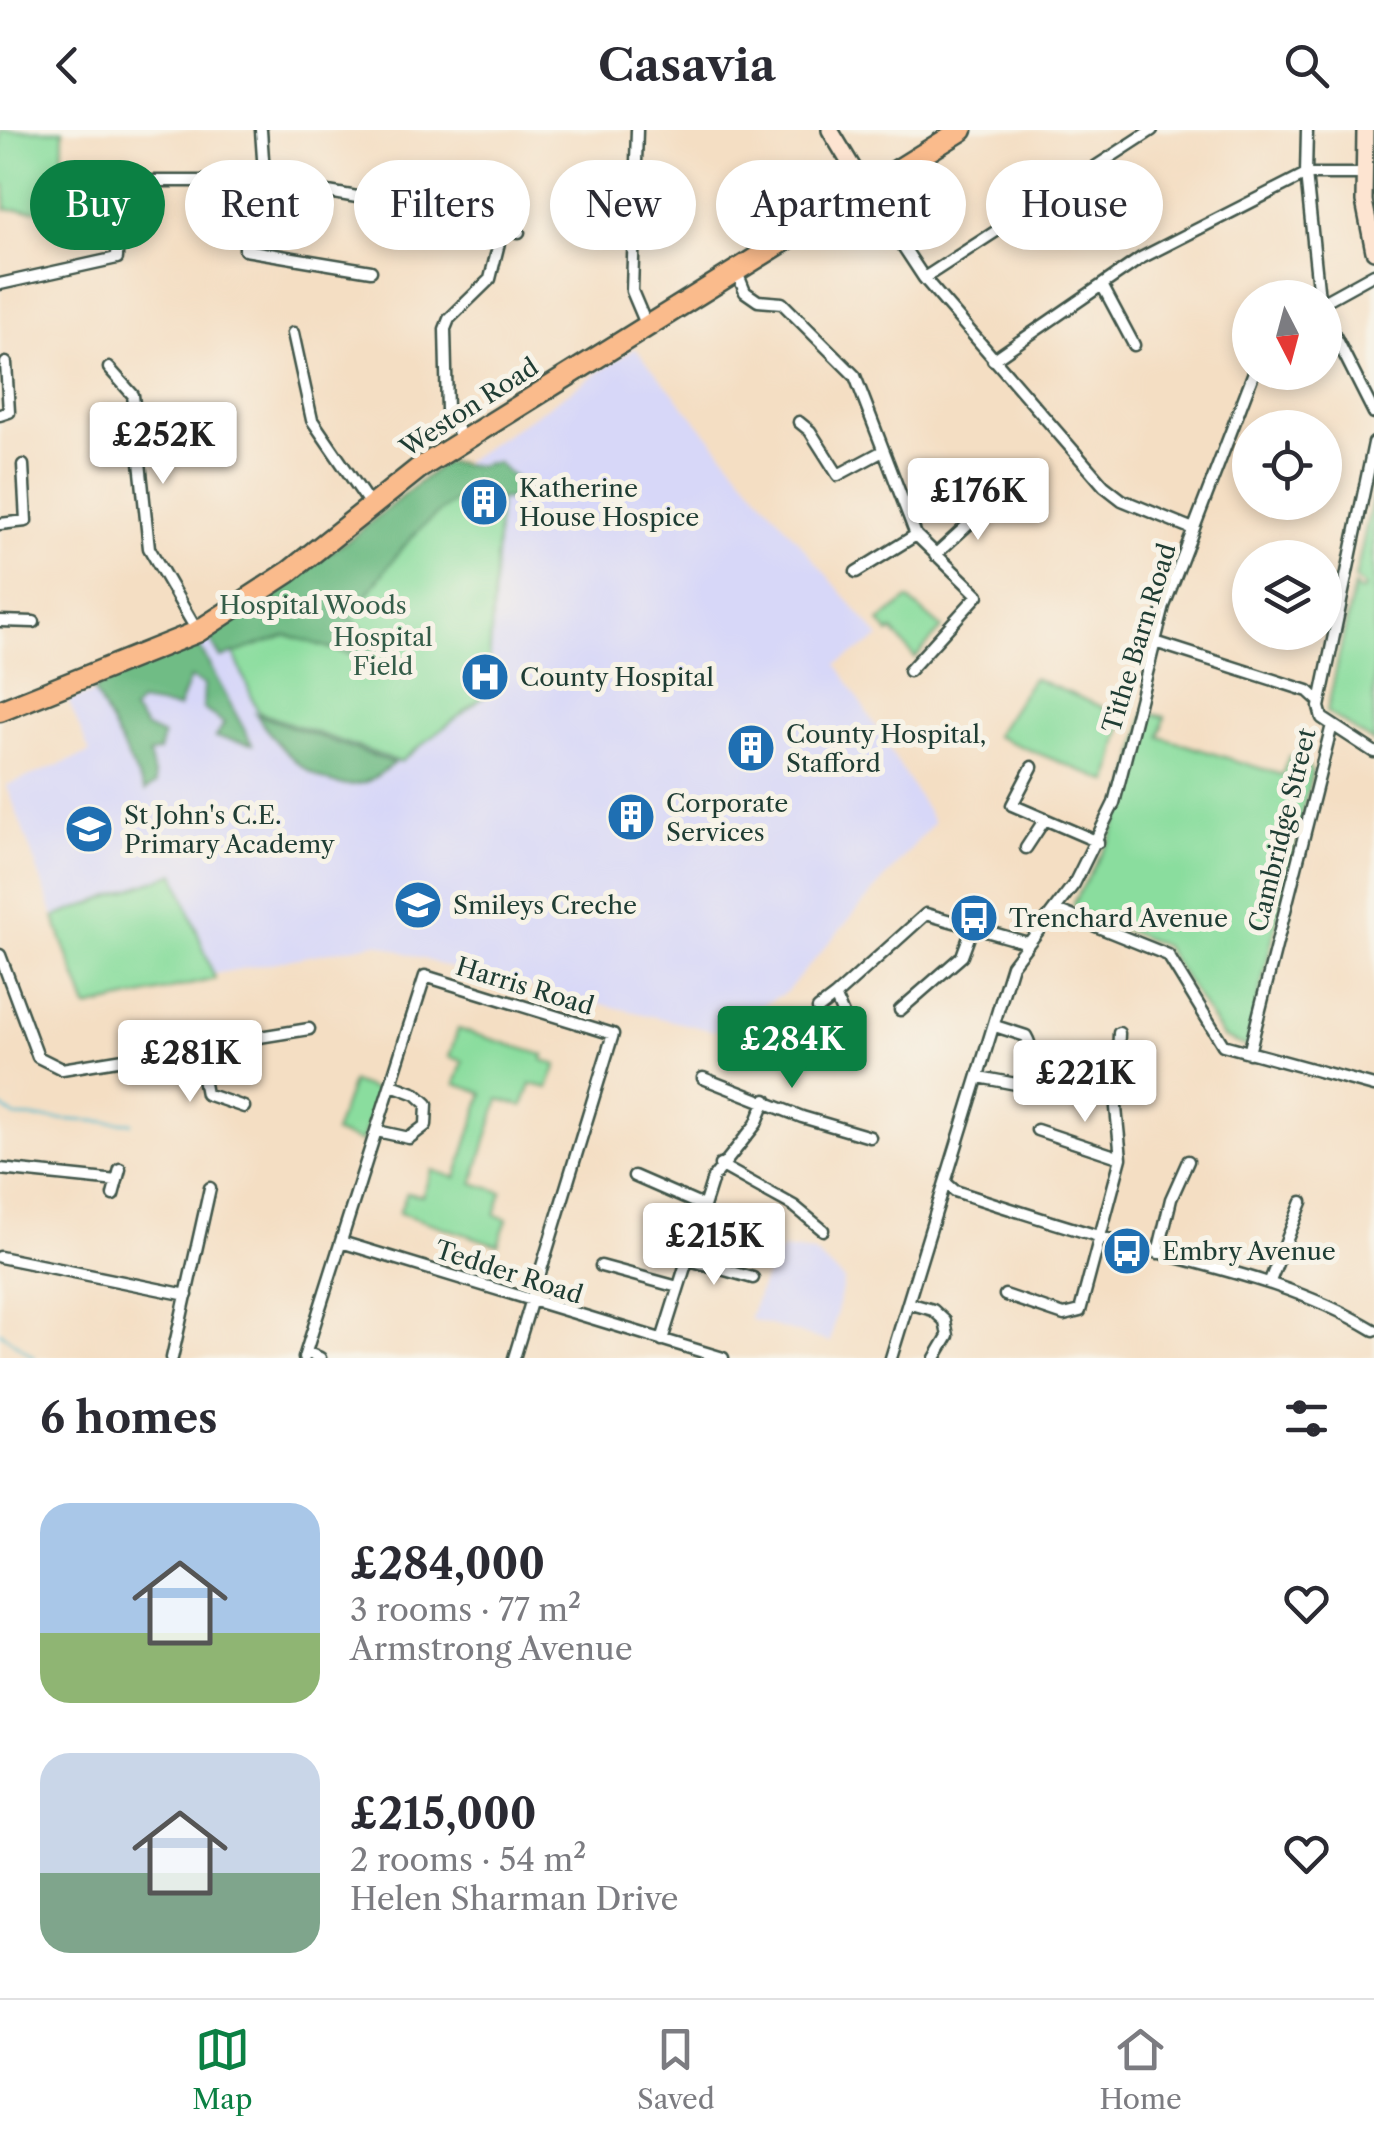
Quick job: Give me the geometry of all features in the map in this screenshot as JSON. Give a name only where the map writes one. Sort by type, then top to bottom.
[{"type":"highway","name":"Weston Road","points":[[914,160],[962,130]]},
{"type":"highway","name":"Weston Road","points":[[0,711],[197,632],[290,572],[370,506],[462,440],[766,250]]},
{"type":"street","points":[[261,130],[263,160]]},
{"type":"street","points":[[636,130],[632,291],[646,324]]},
{"type":"street","points":[[830,130],[848,160]]},
{"type":"street","points":[[924,278],[1152,130]]},
{"type":"street","points":[[1307,130],[1306,174],[1320,280]]},
{"type":"street","points":[[1365,130],[1363,174],[1374,251]]},
{"type":"street","points":[[993,360],[1142,258],[1306,174],[1363,174]]},
{"type":"street","points":[[0,284],[116,258],[116,250]]},
{"type":"street","points":[[245,250],[372,271]]},
{"type":"street","points":[[462,440],[448,410],[442,341],[449,319],[490,279],[497,250]]},
{"type":"street","points":[[906,250],[993,360],[1112,494],[1193,529]]},
{"type":"street","points":[[736,268],[745,292],[758,301],[782,304],[822,338],[854,376],[916,535],[978,595],[909,670]]},
{"type":"street","points":[[1342,289],[1374,274]]},
{"type":"street","points":[[1102,285],[1134,345]]},
{"type":"street","points":[[294,333],[312,420],[370,506]]},
{"type":"street","points":[[1342,350],[1374,413]]},
{"type":"street","points":[[0,415],[9,412],[6,364]]},
{"type":"street","points":[[108,368],[134,395],[149,548],[197,632]]},
{"type":"street","name":"Tithe Barn Road","points":[[1056,910],[1098,842],[1114,803],[1136,705],[1158,642],[1164,606],[1247,390]]},
{"type":"street","points":[[798,422],[810,431],[838,474],[883,451]]},
{"type":"street","name":"Cambridge Street","points":[[1249,1053],[1332,725],[1322,718],[1320,702],[1374,443]]},
{"type":"street","points":[[0,524],[26,522],[23,465]]},
{"type":"street","points":[[935,555],[994,501]]},
{"type":"street","points":[[856,572],[916,535]]},
{"type":"street","points":[[0,621],[34,622]]},
{"type":"street","points":[[1158,642],[1308,692],[1320,702]]},
{"type":"street","points":[[1332,725],[1374,752]]},
{"type":"street","points":[[1032,767],[1012,805],[1098,842]]},
{"type":"street","points":[[1026,848],[1045,819]]},
{"type":"street","points":[[896,1357],[908,1303],[1012,965],[1056,910],[1168,955],[1222,1045],[1374,1086]]},
{"type":"street","points":[[818,1009],[926,914],[1028,944]]},
{"type":"street","points":[[900,1010],[962,956],[973,926]]},
{"type":"street","points":[[0,955],[33,1046],[46,1063],[70,1068],[309,1029]]},
{"type":"street","name":"Harris Road","points":[[392,1085],[425,976],[613,1034],[532,1301]]},
{"type":"street","points":[[835,996],[846,1022]]},
{"type":"street","points":[[979,1077],[1016,1084],[1029,1067],[1031,1050],[1026,1036],[995,1026]]},
{"type":"street","points":[[1005,1295],[1064,1315],[1076,1314],[1122,1158],[1116,1108],[1119,1033]]},
{"type":"street","points":[[197,1048],[206,1094],[244,1107]]},
{"type":"street","points":[[703,1078],[802,1117],[870,1137]]},
{"type":"street","points":[[320,1358],[305,1355],[341,1242],[377,1131],[392,1085],[416,1094],[427,1104],[426,1125],[409,1138],[377,1131]]},
{"type":"street","points":[[662,1340],[702,1206],[720,1166],[756,1124],[766,1100]]},
{"type":"street","points":[[1037,1130],[1122,1158]]},
{"type":"street","points":[[1158,1253],[1171,1199],[1188,1161]]},
{"type":"street","points":[[720,1166],[794,1206],[824,1230]]},
{"type":"street","points":[[0,1169],[119,1175],[113,1195]]},
{"type":"street","points":[[634,1176],[702,1206]]},
{"type":"street","points":[[947,1184],[955,1191],[1100,1237],[1304,1292],[1374,1330]]},
{"type":"street","points":[[172,1358],[210,1188]]},
{"type":"street","points":[[1270,1281],[1302,1202]]},
{"type":"street","name":"Tedder Road","points":[[341,1242],[662,1340],[684,1353],[722,1358]]},
{"type":"street","points":[[0,1257],[187,1295]]},
{"type":"street","points":[[686,1259],[753,1278]]},
{"type":"street","points":[[601,1266],[678,1287]]},
{"type":"street","points":[[514,1358],[532,1301]]},
{"type":"street","points":[[908,1303],[933,1310],[945,1321],[948,1336],[935,1358]]},
{"type":"shaded area","name":"County Hospital","points":[[635,348],[880,638],[837,664],[934,822],[786,992],[714,1031],[447,967],[377,943],[214,974],[215,979],[87,1008],[7,785],[90,753],[68,700],[96,693],[223,633],[323,556]]},
{"type":"shaded area","points":[[782,1249],[814,1253],[844,1280],[830,1342],[749,1319],[764,1279]]},
{"type":"green space","points":[[0,130],[63,130],[63,160],[30,160],[30,210],[6,209],[5,185],[0,184]]},
{"type":"green space","name":"Hospital Woods","points":[[444,462],[478,466],[496,462],[531,491],[506,500],[472,489],[434,516],[407,543],[357,609],[346,614],[381,646],[371,661],[287,635],[221,658],[208,636],[351,538]]},
{"type":"green space","name":"Hospital Field","points":[[487,463],[501,479],[487,694],[400,762],[258,712],[231,646],[350,553]]},
{"type":"green space","points":[[1374,490],[1374,743],[1327,712],[1354,586],[1360,592],[1365,588],[1355,579]]},
{"type":"green space","points":[[908,599],[942,628],[915,658],[892,630],[889,633],[879,622]]},
{"type":"green space","points":[[197,642],[252,744],[216,737],[224,723],[203,709],[204,685],[190,678],[178,708],[139,702],[133,711],[146,728],[163,736],[159,751],[149,754],[156,784],[145,791],[93,689]]},
{"type":"green space","points":[[1033,678],[1124,716],[1109,782],[995,736]]},
{"type":"green space","points":[[1145,712],[1165,717],[1160,737],[1282,775],[1289,756],[1306,762],[1312,772],[1247,1047],[1223,1037],[1164,946],[1075,910],[1073,903],[1110,840],[1126,798]]},
{"type":"green space","points":[[256,714],[394,763],[363,783],[351,785],[322,779],[284,750]]},
{"type":"green space","points":[[175,873],[215,979],[87,1008],[54,917]]},
{"type":"green space","points":[[458,1029],[544,1055],[543,1060],[557,1065],[548,1088],[531,1084],[523,1106],[499,1099],[473,1183],[502,1192],[495,1215],[507,1219],[498,1245],[399,1213],[407,1193],[422,1196],[432,1170],[456,1178],[483,1093],[455,1084],[463,1061],[449,1057]]},
{"type":"green space","points":[[352,1082],[378,1091],[362,1142],[334,1133]]},
{"type":"waterway","points":[[0,1106],[15,1117],[132,1123]]},
{"type":"waterway","points":[[0,1332],[35,1358]]},
{"type":"place","name":"Katherine House Hospice","points":[[484,502]]},
{"type":"place","name":"County Hospital","points":[[485,677]]},
{"type":"place","name":"County Hospital, Stafford","points":[[751,748]]},
{"type":"place","name":"Corporate Services","points":[[631,817]]},
{"type":"place","name":"St John's C.E. Primary Academy","points":[[89,829]]},
{"type":"place","name":"Smileys Creche","points":[[418,905]]},
{"type":"place","name":"Trenchard Avenue","points":[[974,918]]},
{"type":"place","name":"Embry Avenue","points":[[1127,1251]]}]
